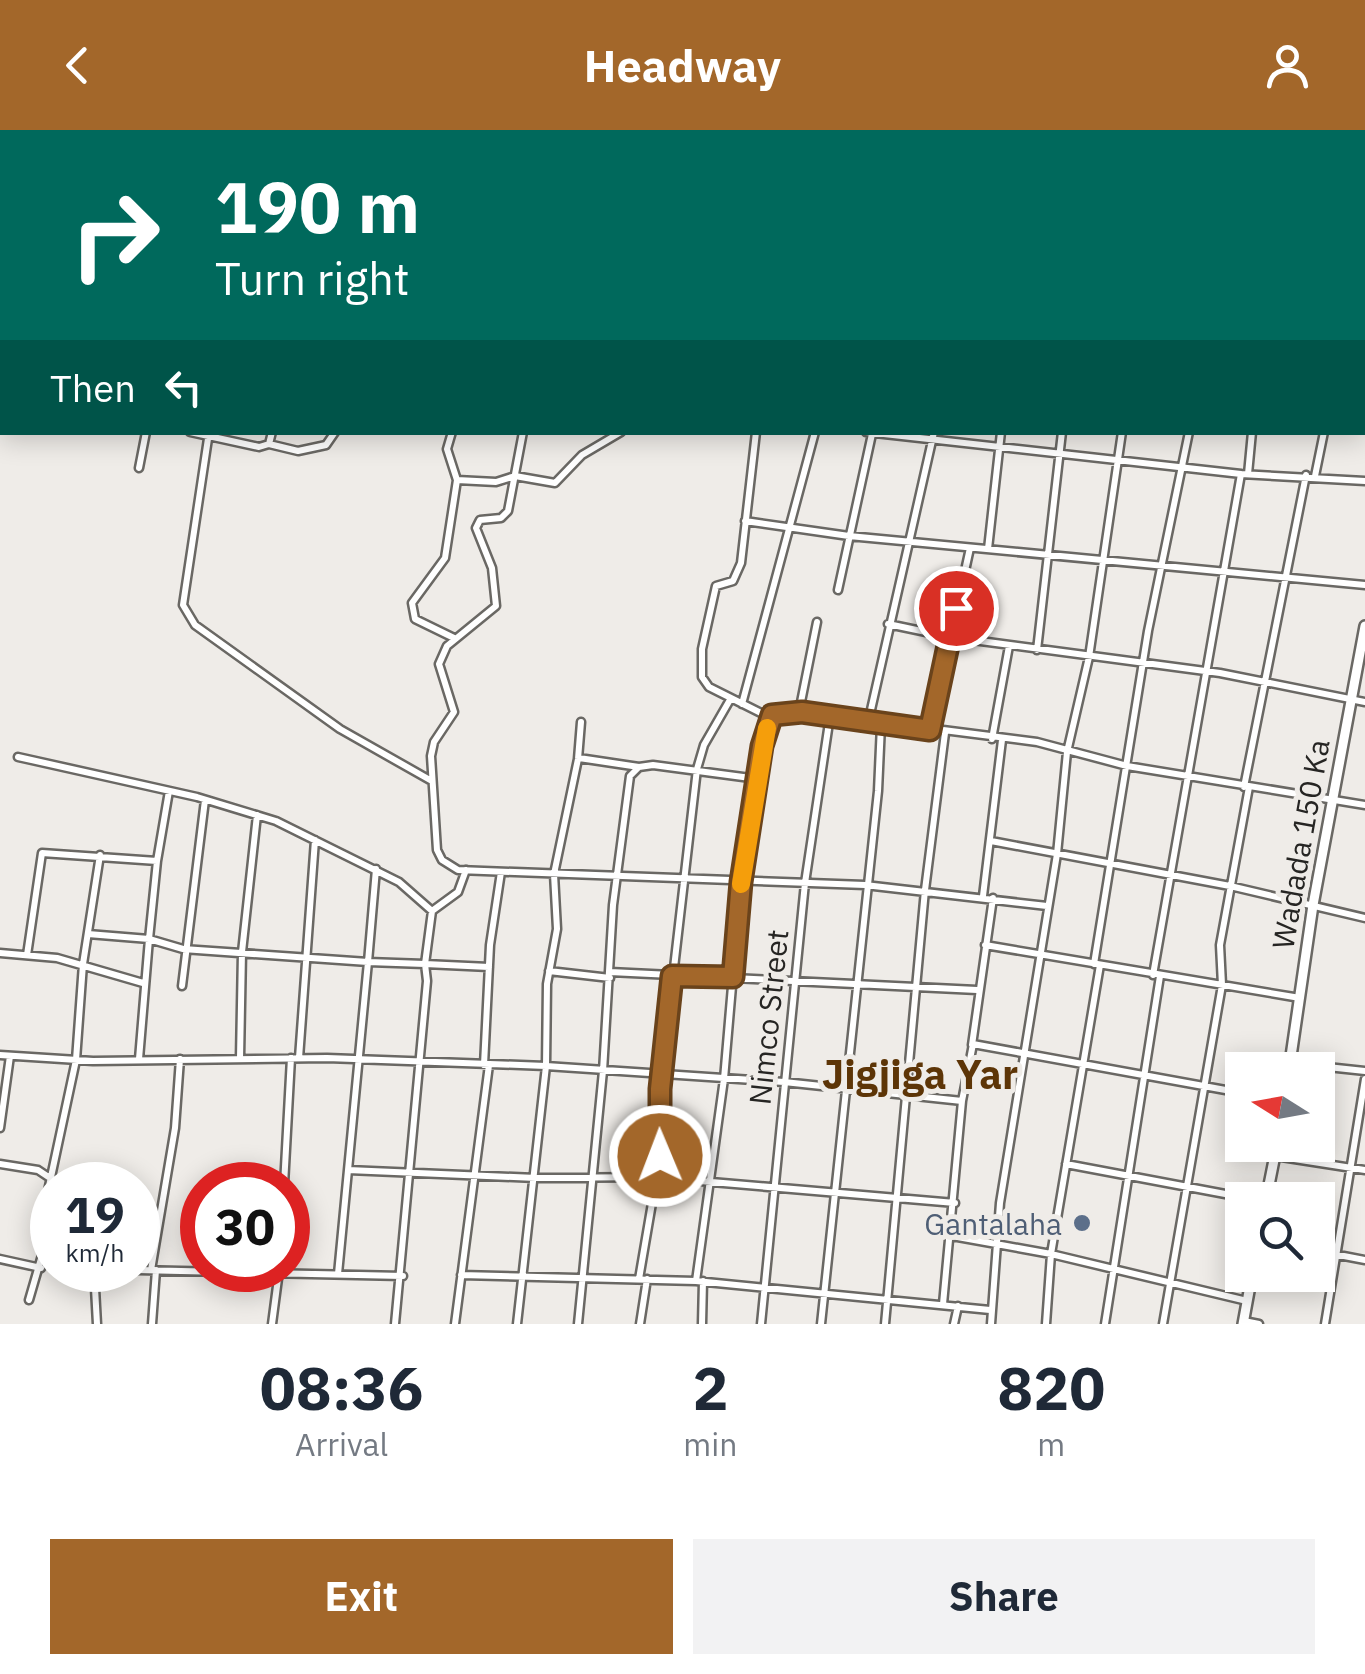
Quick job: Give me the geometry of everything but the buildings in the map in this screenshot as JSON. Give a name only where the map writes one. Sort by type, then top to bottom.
[{"type":"street","points":[[139,468],[145,435]]},
{"type":"street","points":[[209,435],[183,606],[195,625],[340,730],[430,781]]},
{"type":"street","points":[[213,435],[260,447],[268,444],[298,451],[326,445],[333,435]]},
{"type":"street","points":[[268,444],[271,435]]},
{"type":"street","points":[[451,435],[448,449],[457,480],[445,558],[412,604],[415,620],[454,638]]},
{"type":"street","points":[[522,435],[508,511],[501,518],[480,520],[476,528],[492,568],[496,606],[454,638],[438,672],[454,712],[434,742],[430,781],[436,850],[448,866],[618,878],[866,886],[1047,906]]},
{"type":"street","points":[[457,480],[496,482],[515,476],[555,483],[582,454],[616,435]]},
{"type":"street","points":[[756,435],[736,577],[714,589],[700,665],[710,687],[772,715],[799,712],[1050,745],[1128,766],[1365,805]]},
{"type":"street","points":[[742,704],[814,435]]},
{"type":"street","points":[[838,590],[870,435]]},
{"type":"street","points":[[902,435],[1245,474],[1365,481]]},
{"type":"street","points":[[988,550],[1001,435]]},
{"type":"street","points":[[1037,650],[1062,435]]},
{"type":"street","points":[[991,1324],[996,1245],[1038,954],[1057,854],[1067,752],[1088,657],[1122,435]]},
{"type":"street","points":[[1046,1324],[1052,1254],[1144,663],[1188,435]]},
{"type":"street","points":[[1105,1324],[1171,874],[1252,435]]},
{"type":"street","points":[[1163,1324],[1222,985],[1220,945],[1265,681],[1286,577],[1323,435]]},
{"type":"street","points":[[868,722],[933,437]]},
{"type":"street","points":[[745,522],[849,536],[1365,586]]},
{"type":"street","points":[[930,730],[970,548]]},
{"type":"street","points":[[799,712],[817,622]]},
{"type":"street","points":[[888,624],[1009,646],[1265,681],[1365,702]]},
{"type":"street","name":"Wadada 150 Ka","points":[[1292,1052],[1313,905],[1365,626]]},
{"type":"street","points":[[992,739],[1009,646]]},
{"type":"street","points":[[640,1324],[653,1177],[662,1144],[662,1076],[696,769],[704,745],[731,698]]},
{"type":"street","points":[[702,1324],[700,1281],[724,1079],[741,882],[772,715]]},
{"type":"street","name":"Nimco Street","points":[[761,1324],[794,979],[830,716]]},
{"type":"street","points":[[517,1324],[546,1066],[549,971],[557,929],[554,874],[578,759],[581,722]]},
{"type":"street","points":[[821,1324],[881,725]]},
{"type":"street","points":[[885,1324],[925,890],[946,733]]},
{"type":"street","points":[[982,896],[1002,740]]},
{"type":"street","points":[[18,757],[256,814],[376,869],[409,889],[432,911]]},
{"type":"street","points":[[578,759],[639,768],[696,769],[758,779]]},
{"type":"street","points":[[578,1324],[618,878],[629,783],[639,768]]},
{"type":"street","points":[[139,1060],[143,983],[169,791]]},
{"type":"street","points":[[182,986],[183,949],[204,800]]},
{"type":"street","points":[[240,1058],[242,952],[256,814]]},
{"type":"street","points":[[286,1162],[315,840]]},
{"type":"street","points":[[991,841],[1230,886],[1365,918]]},
{"type":"street","points":[[27,955],[42,853],[157,861]]},
{"type":"street","points":[[54,1162],[76,1060],[82,964],[100,855]]},
{"type":"street","points":[[338,1274],[376,869]]},
{"type":"street","points":[[395,1324],[432,911],[458,892],[466,870]]},
{"type":"street","points":[[455,1324],[487,1065],[489,968],[501,872]]},
{"type":"street","points":[[943,1304],[962,1101],[993,898]]},
{"type":"street","points":[[88,934],[149,939],[183,949],[489,968]]},
{"type":"street","points":[[985,945],[1300,998]]},
{"type":"street","points":[[0,953],[82,964],[143,983]]},
{"type":"street","points":[[549,971],[977,990]]},
{"type":"street","points":[[972,1046],[1225,1090]]},
{"type":"street","points":[[0,1056],[76,1060],[358,1058],[546,1066],[784,1082],[962,1101]]},
{"type":"street","points":[[0,1128],[10,1056]]},
{"type":"street","points":[[160,1225],[175,1128],[180,1059]]},
{"type":"street","points":[[1335,1069],[1365,1070]]},
{"type":"street","points":[[1326,1324],[1365,1079]]},
{"type":"street","points":[[1325,1162],[1365,1170]]},
{"type":"street","points":[[0,1164],[30,1169]]},
{"type":"street","points":[[1066,1164],[1225,1194]]},
{"type":"street","points":[[348,1170],[710,1180],[955,1203]]},
{"type":"street","points":[[952,1236],[1052,1254],[1247,1301]]},
{"type":"street","points":[[1337,1255],[1365,1260]]},
{"type":"street","points":[[0,1259],[30,1266]]},
{"type":"street","points":[[310,1273],[402,1276]]},
{"type":"street","points":[[461,1275],[700,1281],[990,1310]]},
{"type":"street","points":[[29,1300],[32,1292]]},
{"type":"street","points":[[95,1292],[96,1324]]},
{"type":"street","points":[[152,1324],[153,1292]]},
{"type":"street","points":[[272,1324],[276,1292]]},
{"type":"street","points":[[1249,1292],[1243,1322],[1259,1324]]},
{"type":"street","points":[[954,1324],[958,1306]]},
{"type":"slow traffic","points":[[741,884],[767,728]]},
{"type":"place","name":"Gantalaha","points":[[1082,1223]]},
{"type":"district","name":"Jigjiga Yar","points":[[920,1074]]},
{"type":"route","points":[[660,1156],[658,1112],[672,976],[733,977],[741,882],[762,746],[772,715],[802,712],[930,730],[956,608]]}]
